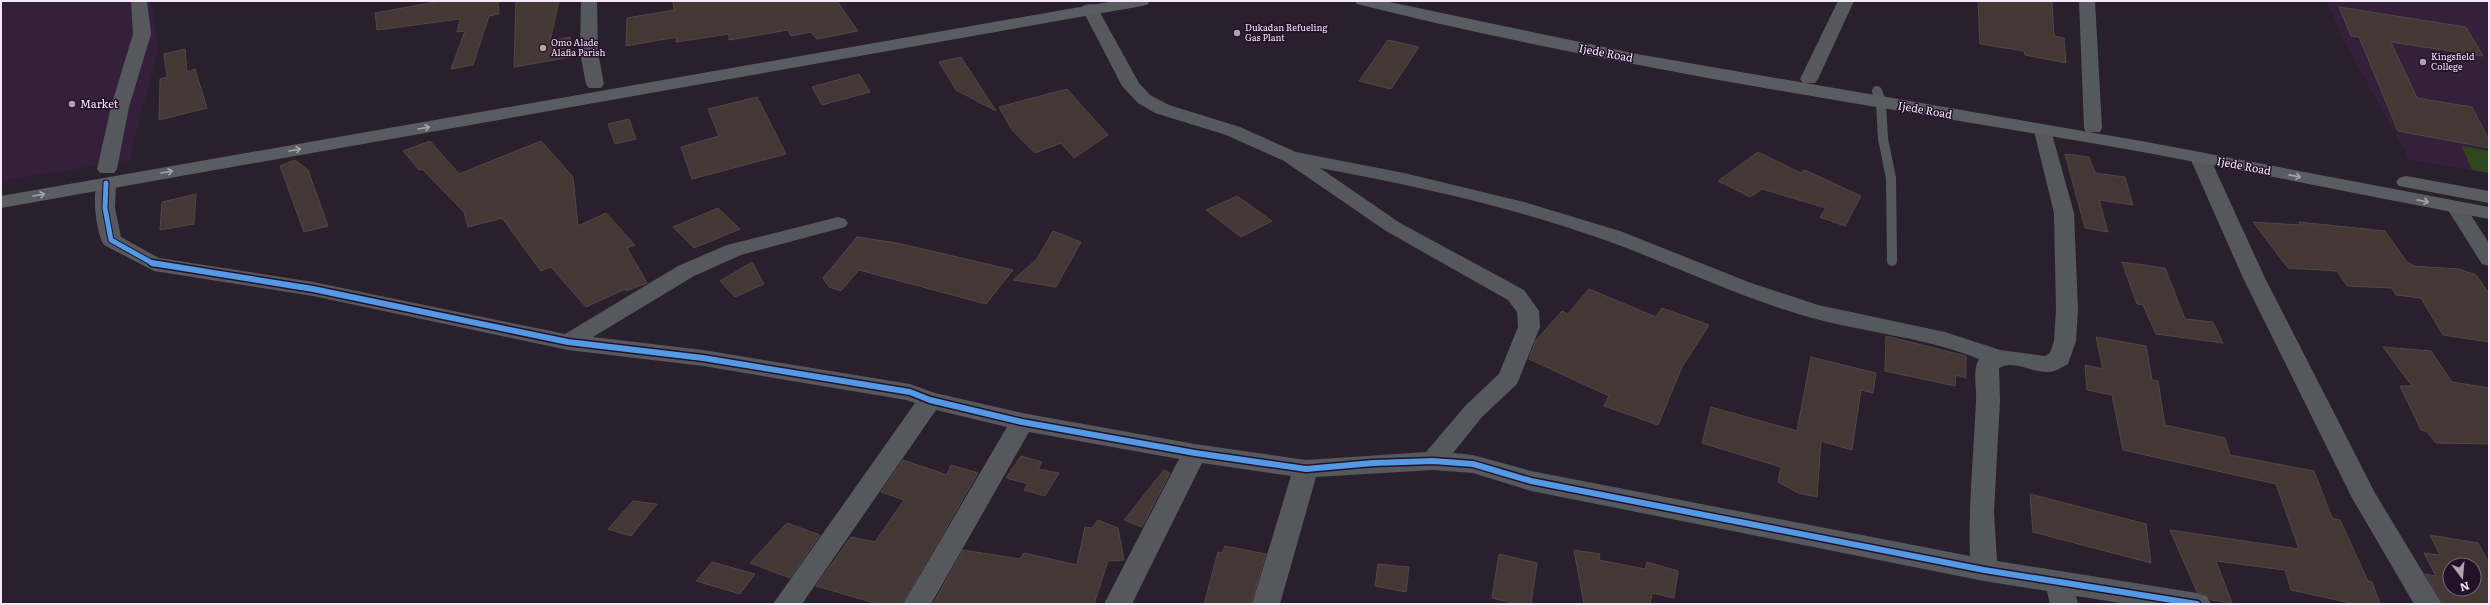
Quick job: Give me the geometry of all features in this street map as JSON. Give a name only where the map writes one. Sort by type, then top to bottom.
[{"type":"main road","points":[[1,202],[106,176],[595,84],[1086,5],[1142,1]]},
{"type":"main road","name":"Ijede Road","points":[[1363,1],[1471,27],[1711,73],[2094,128],[2489,197]]},
{"type":"main road","name":"Ijede Road","points":[[1401,1],[1709,62],[1809,79],[1879,97],[2043,131],[2200,158],[2489,213]]},
{"type":"main road","points":[[1,188],[106,176],[1086,5]]},
{"type":"street","points":[[139,1],[142,34],[120,107],[106,176],[105,208],[111,240],[154,264],[313,289],[568,342],[703,358],[910,392],[930,400],[1022,422],[1195,453],[1306,469],[1373,463],[1433,461],[1473,464],[1531,481],[1984,570],[2061,594],[2140,593],[2197,604]]},
{"type":"street","points":[[589,1],[589,53],[595,84]]},
{"type":"street","points":[[1809,79],[1846,1]]},
{"type":"street","points":[[2087,1],[2094,128]]},
{"type":"street","points":[[1086,5],[1131,86],[1144,99],[1162,110],[1233,131],[1291,157],[1393,227],[1516,295],[1528,311],[1529,327],[1509,378],[1474,411],[1433,461]]},
{"type":"street","points":[[1291,157],[1382,173],[1534,212],[1591,228],[1765,296],[1853,322],[1941,337],[1971,346],[1998,358],[2014,358],[2048,364],[2060,358],[2065,341],[2067,310],[2064,213],[2043,131]]},
{"type":"street","points":[[2200,158],[2254,278],[2365,498],[2428,604]]},
{"type":"street","points":[[2456,207],[2489,260]]},
{"type":"street","points":[[568,342],[686,271],[734,250],[838,223]]},
{"type":"street","points":[[1984,570],[1981,512],[1988,400],[1986,365],[1998,358]]},
{"type":"street","points":[[787,604],[930,400]]},
{"type":"street","points":[[917,604],[1022,422]]},
{"type":"street","points":[[1118,604],[1195,453]]},
{"type":"street","points":[[1266,604],[1306,469]]},
{"type":"lane","points":[[1879,97],[1882,139],[1890,178],[1892,261]]},
{"type":"shaded area","name":"Market","points":[[1,1],[151,1],[158,48],[129,160],[1,181]]},
{"type":"shaded area","name":"Kingsfield College","points":[[2327,1],[2489,1],[2489,173],[2410,160],[2342,37]]},
{"type":"green space","points":[[2462,146],[2489,151],[2489,173],[2472,170]]},
{"type":"building","points":[[441,1],[498,1],[499,14],[489,16],[473,65],[451,69],[465,31],[457,32],[460,19],[377,30],[375,13]]},
{"type":"building","name":"Omo Alade Alafia Parish","points":[[516,1],[559,1],[550,41],[570,37],[571,57],[514,67]]},
{"type":"building","points":[[673,1],[837,1],[858,31],[817,39],[811,32],[791,36],[788,30],[729,40],[729,34],[676,42],[677,37],[626,46],[627,18],[674,10]]},
{"type":"building","points":[[1978,1],[2052,1],[2054,36],[2064,38],[2066,63],[2025,55],[2024,51],[1980,44]]},
{"type":"building","points":[[2339,7],[2466,27],[2483,56],[2391,42],[2417,98],[2472,107],[2489,140],[2489,148],[2398,131],[2359,37],[2351,36]]},
{"type":"building","points":[[1388,40],[1419,47],[1391,89],[1359,81]]},
{"type":"building","points":[[185,49],[187,72],[195,69],[207,108],[159,120],[160,79],[167,77],[164,54]]},
{"type":"building","points":[[961,57],[996,111],[956,90],[939,62]]},
{"type":"building","points":[[859,74],[870,92],[822,105],[812,87]]},
{"type":"building","points":[[1067,89],[1108,135],[1074,158],[1061,143],[1035,153],[1012,130],[999,107]]},
{"type":"building","points":[[757,97],[786,154],[692,179],[681,147],[719,136],[708,109]]},
{"type":"building","points":[[629,119],[636,139],[615,144],[608,124]]},
{"type":"building","points":[[430,141],[459,174],[541,141],[573,177],[578,226],[606,213],[635,245],[627,248],[647,283],[626,291],[625,289],[586,307],[551,267],[541,271],[502,218],[468,227],[464,212],[422,169],[419,170],[403,151]]},
{"type":"building","points":[[1758,152],[1801,173],[1805,170],[1861,196],[1845,226],[1820,217],[1826,208],[1762,189],[1750,197],[1718,181]]},
{"type":"building","points":[[2065,154],[2089,157],[2095,173],[2125,177],[2133,205],[2099,200],[2108,232],[2085,228]]},
{"type":"building","points":[[295,160],[308,170],[328,226],[304,232],[280,166]]},
{"type":"building","points":[[196,194],[194,224],[160,230],[162,202]]},
{"type":"building","points":[[1237,196],[1272,221],[1241,237],[1206,210]]},
{"type":"building","points":[[718,208],[740,229],[694,248],[673,227]]},
{"type":"building","points":[[2253,222],[2301,225],[2299,222],[2385,231],[2407,262],[2414,266],[2459,269],[2476,275],[2489,293],[2489,342],[2443,335],[2421,298],[2396,295],[2392,288],[2347,286],[2337,271],[2288,268]]},
{"type":"building","points":[[1053,231],[1081,242],[1056,287],[1013,280],[1037,259]]},
{"type":"building","points":[[857,237],[897,243],[1013,270],[986,304],[859,270],[841,291],[829,287],[823,278]]},
{"type":"building","points":[[752,262],[764,284],[735,297],[720,281]]},
{"type":"building","points":[[2122,262],[2165,268],[2185,319],[2213,322],[2223,343],[2156,334],[2143,305],[2137,304]]},
{"type":"building","points":[[1589,289],[1656,317],[1662,308],[1709,325],[1682,367],[1658,425],[1604,406],[1609,396],[1529,359],[1536,340],[1562,311],[1568,314]]},
{"type":"building","points":[[1886,336],[1966,356],[1966,378],[1956,375],[1955,386],[1885,371]]},
{"type":"building","points":[[2096,337],[2146,346],[2152,380],[2158,381],[2165,425],[2225,438],[2230,455],[2314,471],[2332,518],[2340,520],[2368,581],[2372,582],[2380,604],[2355,604],[2291,590],[2285,570],[2216,561],[2232,603],[2211,600],[2207,595],[2197,592],[2170,530],[2299,549],[2276,484],[2123,450],[2112,395],[2087,390],[2085,365],[2103,369]]},
{"type":"building","points":[[2383,347],[2431,351],[2452,382],[2489,388],[2489,444],[2436,443],[2426,431],[2421,430],[2400,386],[2412,386]]},
{"type":"building","points":[[1811,357],[1876,373],[1873,393],[1861,390],[1852,450],[1821,441],[1817,497],[1798,493],[1778,482],[1781,467],[1702,443],[1711,407],[1797,431]]},
{"type":"building","points":[[1021,456],[1042,462],[1038,469],[1059,473],[1045,496],[1024,490],[1028,484],[1006,478]]},
{"type":"building","points":[[903,460],[947,475],[951,465],[978,473],[902,604],[878,604],[816,586],[851,537],[875,542],[904,500],[881,492]]},
{"type":"building","points":[[1164,470],[1170,473],[1142,527],[1124,520]]},
{"type":"building","points":[[2030,494],[2146,524],[2151,563],[2033,532]]},
{"type":"building","points":[[633,501],[657,504],[631,536],[608,529]]},
{"type":"building","points":[[1098,520],[1118,528],[1124,560],[1108,561],[1094,604],[933,604],[963,550],[1020,559],[1024,553],[1077,565],[1085,527],[1092,528]]},
{"type":"building","points":[[787,523],[820,535],[790,578],[750,563]]},
{"type":"building","points":[[2430,535],[2478,543],[2489,563],[2489,604],[2443,604],[2425,574],[2436,576],[2424,553],[2440,555]]},
{"type":"building","points":[[1225,546],[1266,554],[1251,604],[1204,604],[1218,552],[1222,553]]},
{"type":"building","points":[[1574,550],[1600,554],[1599,560],[1645,569],[1647,562],[1678,571],[1674,598],[1652,593],[1650,604],[1584,604]]},
{"type":"building","points":[[1499,554],[1537,563],[1531,604],[1517,604],[1492,598]]},
{"type":"building","points":[[712,562],[755,574],[740,594],[696,581]]},
{"type":"building","points":[[1378,564],[1409,567],[1406,592],[1375,586]]},
{"type":"cycle path","points":[[106,183],[105,208],[111,240],[154,264],[313,289],[568,342],[703,358],[910,392],[930,400],[1022,422],[1195,453],[1306,469],[1373,463],[1433,461],[1473,464],[1531,481],[1984,570],[2197,604]]},
{"type":"place","name":"Dukadan Refueling Gas Plant","points":[[1237,33]]},
{"type":"place","name":"Omo Alade Alafia Parish","points":[[543,48]]},
{"type":"place","name":"Kingsfield College","points":[[2423,62]]},
{"type":"place","name":"Market","points":[[72,104]]}]
